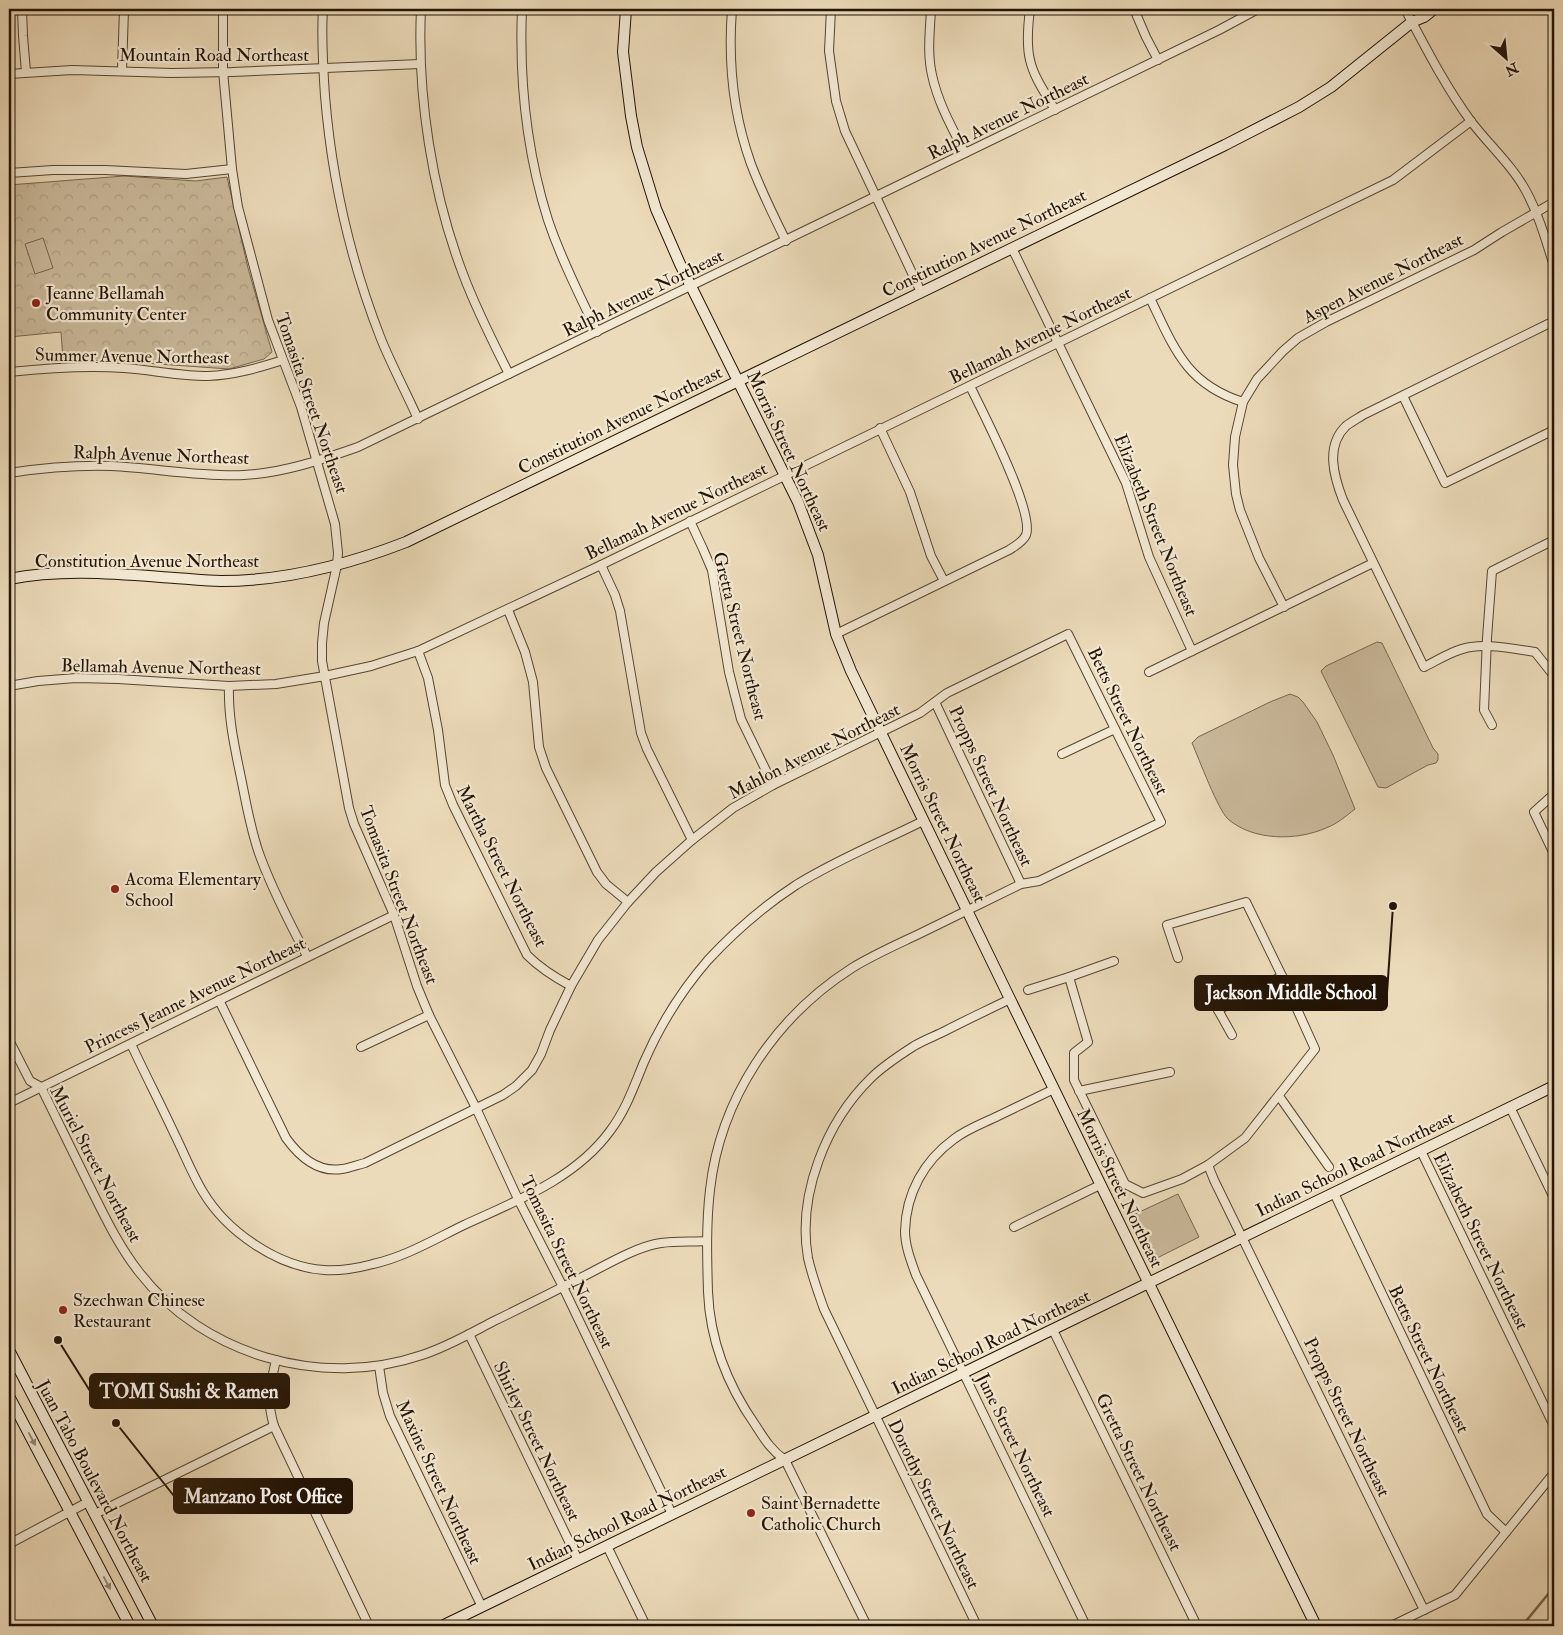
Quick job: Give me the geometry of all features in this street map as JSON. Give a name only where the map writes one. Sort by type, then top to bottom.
[{"type":"street","points":[[22,9],[22,36],[26,72]]},
{"type":"street","points":[[122,70],[124,9]]},
{"type":"street","name":"Tomasita Street Northeast","points":[[223,9],[223,71],[232,169],[238,207],[268,320],[301,407],[335,524],[338,553],[337,566],[324,623],[322,661],[351,816],[394,915],[417,986],[429,1015],[476,1108],[518,1199],[564,1287],[672,1514]]},
{"type":"street","points":[[323,9],[322,29],[329,138],[335,178],[349,243],[382,341],[418,418]]},
{"type":"street","points":[[422,9],[420,64],[426,119],[436,181],[446,225],[463,274],[486,329],[509,374]]},
{"type":"street","points":[[522,9],[523,96],[528,136],[539,187],[562,256],[597,332]]},
{"type":"street","name":"Morris Street Northeast","points":[[626,9],[623,52],[631,116],[637,147],[656,209],[691,286],[798,502],[818,555],[836,634],[851,671],[1316,1626]]},
{"type":"street","points":[[732,9],[731,66],[734,96],[741,129],[750,162],[786,241]]},
{"type":"street","points":[[831,9],[829,51],[836,101],[845,131],[921,292]]},
{"type":"street","points":[[931,9],[929,39],[932,75],[940,102],[965,153]]},
{"type":"street","points":[[1030,9],[1028,22],[1030,60],[1035,74],[1055,110]]},
{"type":"street","points":[[1134,9],[1158,60]]},
{"type":"street","name":"Ralph Avenue Northeast","points":[[9,473],[61,467],[110,466],[203,475],[244,475],[279,471],[318,461],[358,447],[1243,19],[1258,9]]},
{"type":"street","points":[[1405,9],[1453,96],[1471,121],[1516,174],[1536,212],[1554,266]]},
{"type":"street","points":[[1412,22],[1417,9]]},
{"type":"street","name":"Constitution Avenue Northeast","points":[[10,578],[44,574],[81,573],[220,581],[247,580],[284,576],[337,566],[406,542],[1299,107],[1331,87],[1412,22],[1424,17],[1434,9]]},
{"type":"street","name":"Mountain Road Northeast","points":[[9,74],[122,70],[172,73],[324,69],[420,64]]},
{"type":"street","name":"Bellamah Avenue Northeast","points":[[9,686],[38,680],[76,678],[229,686],[276,684],[372,666],[418,651],[508,610],[1393,180],[1471,121]]},
{"type":"street","points":[[9,173],[96,170],[186,174],[232,169]]},
{"type":"street","name":"Aspen Avenue Northeast","points":[[1284,607],[1259,558],[1240,510],[1236,494],[1233,465],[1235,437],[1243,402],[1257,379],[1298,338],[1326,322],[1474,250],[1554,202]]},
{"type":"street","name":"Elizabeth Street Northeast","points":[[1012,248],[1126,483],[1149,558],[1192,651]]},
{"type":"street","points":[[1150,298],[1178,354],[1189,369],[1218,392],[1243,402]]},
{"type":"street","points":[[1554,321],[1363,415],[1347,426],[1338,436],[1332,464],[1335,480],[1343,500],[1424,667],[1457,651],[1470,647],[1487,647],[1535,652],[1554,676]]},
{"type":"street","name":"Summer Avenue Northeast","points":[[9,372],[58,367],[123,368],[206,376],[246,371],[283,360]]},
{"type":"street","points":[[836,634],[1009,550],[1019,544],[1026,536],[1027,523],[1024,508],[970,386]]},
{"type":"street","points":[[1403,396],[1445,483],[1554,430]]},
{"type":"street","points":[[880,428],[910,492],[931,556],[944,581]]},
{"type":"street","name":"Gretta Street Northeast","points":[[690,521],[712,570],[729,672],[741,718],[773,785]]},
{"type":"street","points":[[1492,725],[1484,710],[1492,571],[1554,540]]},
{"type":"street","points":[[1149,672],[1373,563]]},
{"type":"street","points":[[9,565],[10,578]]},
{"type":"street","points":[[601,565],[620,611],[641,733],[692,840]]},
{"type":"street","points":[[508,610],[525,652],[533,682],[539,747],[546,768],[597,872],[606,884],[628,902]]},
{"type":"street","name":"Mahlon Avenue Northeast","points":[[220,1000],[286,1138],[296,1152],[309,1162],[322,1167],[341,1170],[365,1163],[504,1095],[516,1086],[532,1070],[541,1054],[570,986],[598,940],[628,902],[656,872],[692,840],[733,808],[773,785],[920,713],[947,693],[1068,634]]},
{"type":"street","name":"Betts Street Northeast","points":[[1021,884],[1039,881],[1161,822],[1068,634]]},
{"type":"street","name":"Martha Street Northeast","points":[[418,651],[428,678],[438,730],[445,785],[453,805],[528,955],[539,967],[570,986]]},
{"type":"street","points":[[229,686],[228,707],[231,727],[251,826],[259,854],[274,890],[307,956]]},
{"type":"street","name":"Propps Street Northeast","points":[[935,702],[1021,884]]},
{"type":"street","points":[[1062,754],[1115,729]]},
{"type":"street","points":[[1554,794],[1534,812],[1554,854]]},
{"type":"street","points":[[131,1044],[204,1193],[231,1226],[249,1241],[270,1254],[294,1264],[323,1270],[376,1264],[407,1252],[518,1199],[555,1180],[578,1164],[596,1148],[611,1130],[628,1101],[645,1060],[666,1018],[708,961],[733,935],[766,906],[797,885],[827,868],[924,821]]},
{"type":"street","points":[[867,1626],[785,1460],[774,1452],[743,1407],[722,1364],[709,1313],[707,1241],[710,1190],[715,1161],[724,1130],[742,1087],[751,1071],[767,1047],[797,1012],[815,995],[872,956],[1021,884]]},
{"type":"street","points":[[1069,977],[1088,1042],[1074,1053],[1074,1080],[1125,1184],[1143,1193],[1182,1178],[1208,1165],[1245,1138],[1315,1049],[1246,902],[1167,925],[1178,958]]},
{"type":"street","name":"Princess Jeanne Avenue Northeast","points":[[9,1103],[394,915]]},
{"type":"street","points":[[1028,990],[1114,961]]},
{"type":"street","points":[[1218,1010],[1282,976]]},
{"type":"street","points":[[1208,980],[1218,1010],[1232,1035]]},
{"type":"street","name":"Dorothy Street Northeast","points":[[977,1626],[824,1309],[814,1283],[808,1256],[806,1233],[810,1189],[816,1166],[829,1136],[849,1105],[872,1078],[914,1046],[1010,999]]},
{"type":"street","points":[[360,1047],[429,1015]]},
{"type":"street","name":"Muriel Street Northeast","points":[[9,1040],[30,1081],[41,1087],[114,1236],[139,1272],[161,1297],[181,1314],[212,1335],[238,1348],[276,1360],[304,1367],[328,1369],[379,1366],[422,1356],[626,1255],[659,1243],[707,1241]]},
{"type":"street","points":[[1079,1091],[1170,1072]]},
{"type":"street","name":"Indian School Road Northeast","points":[[442,1626],[1554,1086]]},
{"type":"street","name":"June Street Northeast","points":[[1054,1089],[955,1138],[938,1152],[924,1168],[912,1190],[905,1232],[908,1253],[916,1275],[1086,1626]]},
{"type":"street","points":[[1279,1096],[1329,1167]]},
{"type":"street","points":[[1510,1108],[1554,1198]]},
{"type":"street","name":"Elizabeth Street Northeast","points":[[1421,1151],[1554,1426]]},
{"type":"street","name":"Propps Street Northeast","points":[[1208,1165],[1424,1610]]},
{"type":"street","points":[[1014,1227],[1100,1185]]},
{"type":"street","name":"Betts Street Northeast","points":[[1334,1193],[1487,1514],[1506,1532]]},
{"type":"street","name":"Gretta Street Northeast","points":[[1054,1330],[1197,1626]]},
{"type":"street","name":"Shirley Street Northeast","points":[[468,1334],[578,1560]]},
{"type":"street","name":"Juan Tabo Boulevard Northeast","points":[[9,1350],[154,1626]]},
{"type":"street","points":[[276,1360],[269,1392],[269,1410],[274,1426],[369,1626]]},
{"type":"street","name":"Maxine Street Northeast","points":[[379,1366],[383,1393],[390,1416],[482,1607]]},
{"type":"street","name":"Juan Tabo Boulevard Northeast","points":[[9,1396],[130,1626]]},
{"type":"street","points":[[95,1514],[274,1426]]},
{"type":"street","points":[[1391,1626],[1455,1595],[1554,1473]]},
{"type":"street","points":[[9,1544],[88,1502]]},
{"type":"street","points":[[607,1546],[646,1626]]},
{"type":"green space","points":[[124,176],[196,181],[227,177],[248,268],[272,352],[264,359],[229,369],[63,359],[61,332],[9,337],[9,185]]},
{"type":"green space","points":[[43,238],[53,268],[35,274],[25,244]]},
{"type":"green space","points":[[1377,642],[1382,643],[1433,748],[1438,754],[1436,763],[1428,765],[1386,788],[1378,787],[1321,671],[1326,666]]},
{"type":"green space","points":[[1290,694],[1298,697],[1303,702],[1317,722],[1355,809],[1341,820],[1326,828],[1302,835],[1275,837],[1250,832],[1228,819],[1214,795],[1192,743],[1198,737]]},
{"type":"green space","points":[[1178,1194],[1199,1237],[1157,1258],[1135,1214]]},
{"type":"waterway","points":[[1522,1626],[1554,1587]]},
{"type":"place","name":"Jeanne Bellamah Community Center","points":[[36,303]]},
{"type":"place","name":"Acoma Elementary School","points":[[115,889]]},
{"type":"place","name":"Jackson Middle School","points":[[1393,906]]},
{"type":"place","name":"Szechwan Chinese Restaurant","points":[[63,1310]]},
{"type":"place","name":"TOMI Sushi & Ramen","points":[[58,1340]]},
{"type":"place","name":"Manzano Post Office","points":[[116,1423]]},
{"type":"place","name":"Saint Bernadette Catholic Church","points":[[751,1513]]}]
